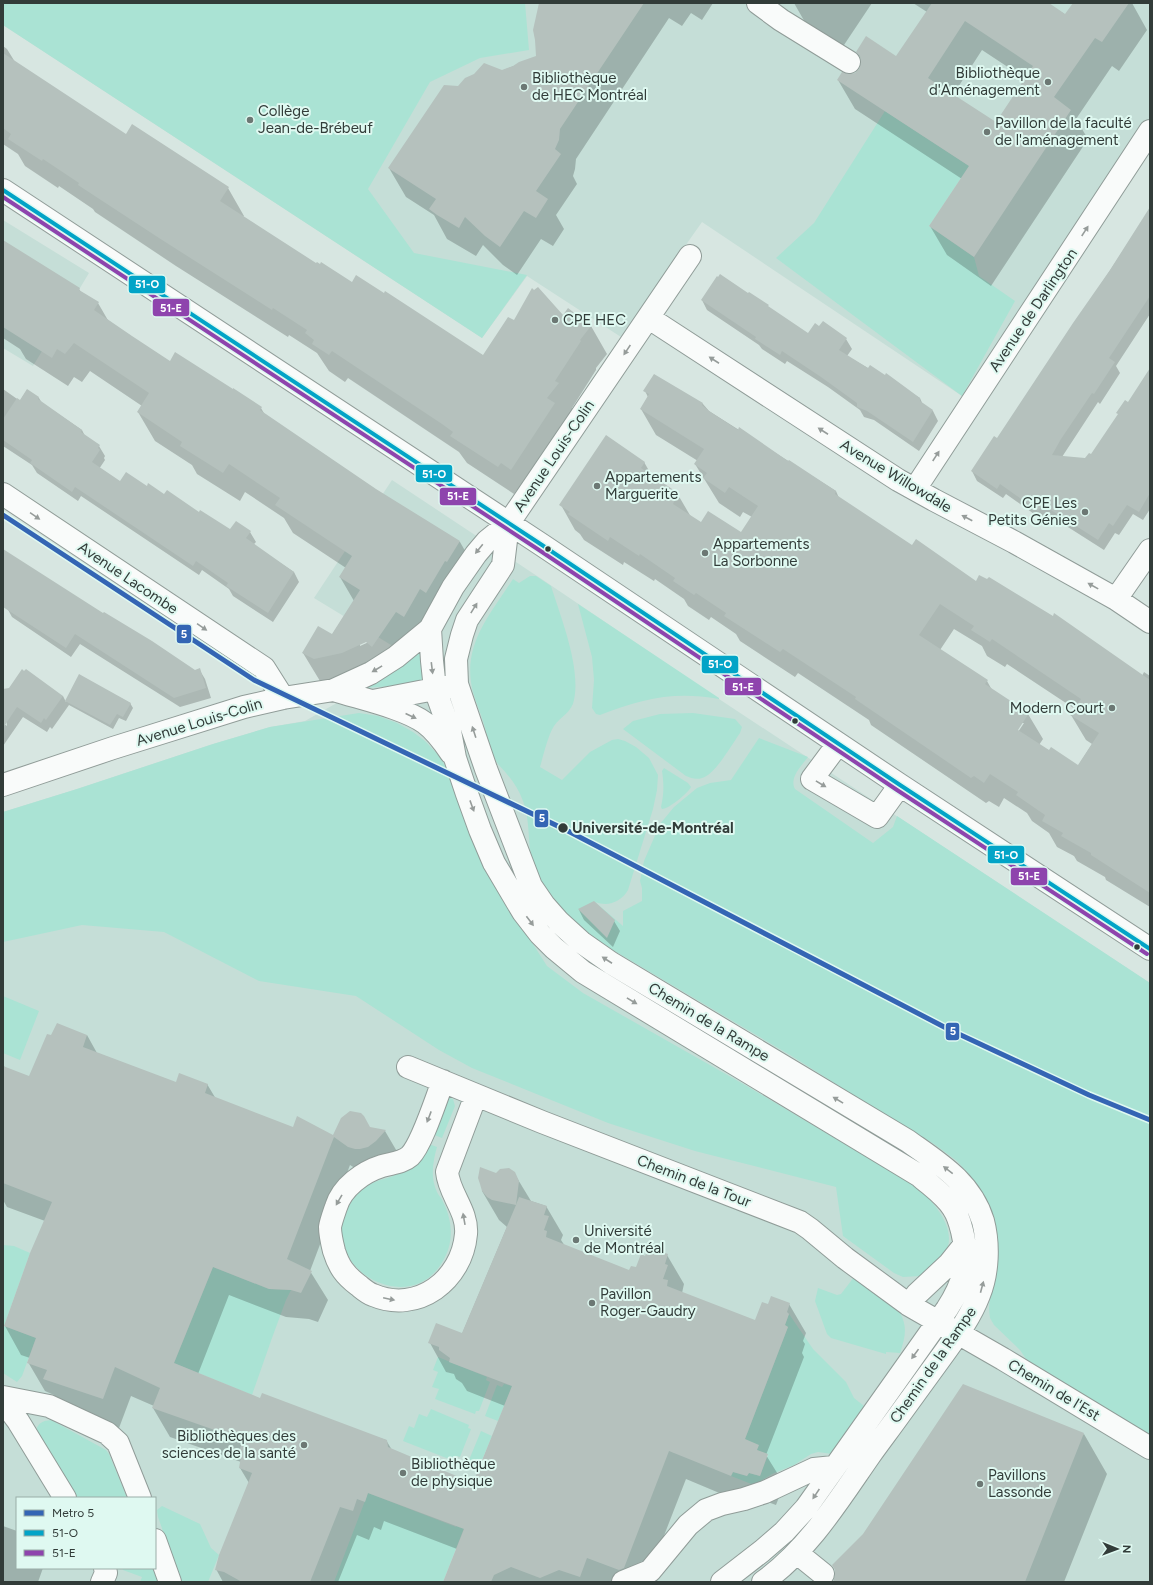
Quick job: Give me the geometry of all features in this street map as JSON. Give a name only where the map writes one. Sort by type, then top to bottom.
[{"type":"street","points":[[758,3],[781,20],[849,62]]},
{"type":"street","name":"Avenue de Darlington","points":[[915,489],[1150,131]]},
{"type":"street","points":[[3,190],[838,744],[1150,949]]},
{"type":"street","name":"Avenue Louis-Colin","points":[[3,785],[120,745],[244,707],[283,698],[334,690],[371,673],[396,657],[430,629],[453,587],[476,554],[487,541],[508,524],[690,256]]},
{"type":"street","name":"Avenue Willowdale","points":[[649,318],[898,480],[1116,599],[1150,622]]},
{"type":"street","name":"Avenue Lacombe","points":[[3,494],[264,668],[283,698]]},
{"type":"street","name":"Chemin de la Rampe","points":[[508,524],[503,565],[467,620],[462,635],[456,659],[457,684],[486,769],[531,886],[544,905],[559,922],[581,942],[611,963],[908,1142],[946,1168],[956,1176],[970,1192],[983,1222],[986,1260],[980,1294],[974,1308],[958,1334],[869,1456],[846,1492],[797,1553],[775,1574],[763,1582]]},
{"type":"street","points":[[1116,599],[1150,550]]},
{"type":"street","name":"Chemin de la Rampe","points":[[430,629],[435,689],[450,731],[455,758],[480,830],[494,863],[523,912],[540,934],[554,948],[583,972],[920,1176],[937,1190],[953,1207],[958,1218],[965,1244],[966,1255],[964,1273],[955,1297],[939,1322],[851,1443],[806,1508],[784,1532],[722,1582]]},
{"type":"street","points":[[370,702],[457,684]]},
{"type":"street","name":"Chemin de la Rampe","points":[[334,690],[399,710],[423,722],[440,736],[455,758]]},
{"type":"street","points":[[838,744],[812,779],[877,818],[900,785]]},
{"type":"street","name":"Chemin de la Tour","points":[[408,1067],[542,1122],[800,1222],[845,1258],[909,1305],[958,1334]]},
{"type":"street","points":[[443,1081],[422,1136],[411,1155],[402,1161],[382,1166],[367,1172],[348,1186],[336,1204],[330,1227],[331,1240],[338,1263],[345,1274],[372,1295],[395,1300],[413,1299],[435,1290],[453,1273],[463,1252],[466,1233],[462,1209],[448,1182],[447,1172],[476,1095]]},
{"type":"street","points":[[909,1305],[917,1294],[949,1264],[965,1244]]},
{"type":"street","name":"Chemin de l'Est","points":[[958,1334],[1150,1448]]},
{"type":"street","points":[[3,1397],[49,1406],[107,1433],[118,1443],[140,1497]]},
{"type":"street","points":[[3,1401],[18,1421],[64,1497]]},
{"type":"street","points":[[851,1443],[869,1456]]},
{"type":"street","points":[[623,1582],[650,1570],[688,1525],[706,1510],[765,1492],[814,1469],[834,1467]]},
{"type":"street","points":[[156,1543],[170,1582]]},
{"type":"street","points":[[797,1553],[823,1574]]},
{"type":"street","points":[[102,1582],[106,1573],[105,1569]]},
{"type":"shaded area","points":[[3,3],[1150,3],[1150,126],[962,396],[702,222],[621,337],[527,276],[482,338],[3,25]]},
{"type":"shaded area","points":[[3,220],[89,273],[33,366],[3,348]]},
{"type":"shaded area","name":"Université de Montréal","points":[[392,480],[719,699],[1150,983],[1150,1582],[3,1582],[3,812],[213,744],[270,727],[305,721],[414,659],[314,598]]},
{"type":"green space","name":"Collège Jean-de-Brébeuf","points":[[3,3],[525,3],[529,50],[480,58],[430,82],[368,189],[414,253],[527,275],[482,338],[3,25]]},
{"type":"green space","points":[[885,111],[969,166],[929,226],[974,257],[979,276],[1015,301],[962,396],[776,258],[814,223]]},
{"type":"green space","points":[[530,576],[536,576],[551,586],[565,627],[575,673],[573,704],[554,726],[540,767],[562,780],[590,752],[612,740],[618,739],[636,747],[649,758],[658,775],[653,809],[628,890],[622,898],[609,904],[595,902],[623,926],[623,911],[642,901],[642,888],[640,881],[644,861],[660,824],[674,807],[697,788],[710,783],[731,780],[759,738],[808,757],[799,768],[795,776],[795,789],[873,843],[893,827],[897,816],[1150,983],[1150,1435],[1044,1373],[1026,1359],[1020,1350],[994,1325],[990,1318],[989,1309],[990,1296],[982,1197],[974,1180],[957,1161],[934,1144],[790,1055],[591,937],[571,918],[545,887],[533,862],[525,807],[518,789],[494,756],[474,695],[470,675],[474,646],[487,618],[513,579],[519,583]]},
{"type":"green space","points":[[578,604],[719,699],[672,696],[644,701],[600,715],[596,714],[592,708],[594,680],[592,657]]},
{"type":"green space","points":[[417,652],[421,653],[424,684],[363,688],[395,671]]},
{"type":"green space","points":[[359,713],[378,716],[397,723],[425,741],[441,758],[450,776],[479,856],[501,894],[547,966],[583,993],[745,1085],[917,1187],[937,1208],[947,1226],[949,1235],[948,1244],[945,1253],[940,1259],[920,1276],[903,1277],[894,1273],[843,1236],[836,1187],[695,1151],[608,1123],[472,1068],[439,1050],[356,996],[259,981],[164,932],[82,925],[3,942],[3,812],[270,727]]},
{"type":"green space","points":[[693,713],[735,719],[742,727],[740,733],[718,765],[707,776],[700,779],[686,776],[623,729],[633,721],[660,714]]},
{"type":"green space","points":[[664,768],[688,783],[691,787],[678,800],[662,809],[662,771]]},
{"type":"green space","points":[[3,996],[39,1011],[20,1060],[3,1053]]},
{"type":"green space","points":[[447,1097],[453,1099],[455,1106],[442,1138],[429,1133]]},
{"type":"green space","points":[[426,1143],[437,1147],[433,1164],[433,1181],[446,1209],[450,1222],[450,1244],[445,1257],[430,1277],[411,1286],[391,1286],[371,1279],[355,1266],[344,1248],[342,1227],[350,1204],[359,1192],[371,1184],[397,1174],[409,1164]]},
{"type":"green space","points":[[3,1245],[14,1246],[30,1253],[4,1326],[36,1338],[22,1376],[17,1382],[3,1373]]},
{"type":"green space","points":[[213,1267],[269,1289],[291,1290],[286,1300],[252,1395],[174,1363]]},
{"type":"green space","points":[[854,1277],[900,1313],[903,1318],[905,1333],[900,1353],[886,1352],[886,1354],[831,1338],[827,1334],[815,1301],[818,1288],[837,1295],[841,1294]]},
{"type":"green space","points":[[789,1314],[813,1349],[846,1382],[854,1398],[864,1406],[832,1454],[818,1452],[811,1454],[794,1465],[772,1474],[754,1485],[731,1476],[733,1472],[747,1476],[749,1473],[760,1476],[768,1455],[757,1450],[745,1439],[788,1327],[785,1325]]},
{"type":"green space","points":[[438,1357],[487,1377],[486,1380],[490,1382],[479,1411],[476,1411],[475,1414],[435,1399],[439,1389],[432,1387],[438,1372],[433,1370]]},
{"type":"green space","points":[[504,1384],[512,1386],[498,1421],[485,1416],[497,1385],[502,1387]]},
{"type":"green space","points":[[431,1409],[469,1425],[468,1428],[471,1429],[460,1457],[457,1456],[454,1461],[403,1441],[409,1426],[414,1428],[419,1414],[427,1417]]},
{"type":"green space","points":[[51,1420],[106,1450],[127,1497],[76,1497],[36,1430],[38,1425]]},
{"type":"green space","points":[[481,1431],[492,1436],[477,1472],[472,1470],[473,1467],[470,1466],[472,1461],[469,1460]]},
{"type":"green space","points":[[368,1493],[456,1527],[463,1507],[471,1510],[443,1582],[334,1582]]},
{"type":"green space","points":[[162,1506],[200,1524],[211,1548],[219,1555],[208,1582],[181,1582],[158,1517],[157,1510]]},
{"type":"green space","points":[[155,1569],[160,1582],[140,1582],[142,1577],[123,1570]]},
{"type":"building","points":[[539,3],[644,3],[560,129],[559,140],[555,149],[561,154],[536,191],[548,199],[536,218],[524,211],[500,247],[485,236],[465,217],[459,228],[437,215],[429,209],[436,199],[388,168],[444,85],[458,86],[465,78],[474,74],[484,63],[502,70],[536,56],[533,30]]},
{"type":"building","name":"Pavillon de la faculté de l'aménagement","points":[[932,3],[1049,3],[1065,14],[1073,3],[1129,3],[1102,42],[1095,38],[1054,97],[1071,110],[974,257],[929,226],[969,166],[837,80],[842,72],[849,74],[855,73],[859,69],[861,62],[860,56],[856,52],[866,36],[896,56]],"holes":[[[965,21],[1033,66],[996,122],[928,78]]]},
{"type":"building","points":[[3,53],[126,134],[132,124],[229,187],[220,201],[316,263],[317,262],[320,264],[321,262],[352,282],[356,275],[384,293],[385,291],[483,355],[508,317],[514,320],[532,288],[534,290],[538,287],[563,315],[568,308],[591,326],[580,340],[581,341],[555,381],[559,383],[547,398],[555,403],[511,470],[501,463],[498,467],[450,436],[453,432],[442,424],[332,351],[329,355],[312,344],[314,340],[305,333],[307,330],[273,308],[272,310],[159,238],[78,185],[79,183],[43,159],[42,161],[8,139],[11,134],[3,128]]},
{"type":"building","points":[[1150,207],[1150,296],[1109,358],[1115,362],[1094,394],[1092,393],[1052,455],[1085,458],[1089,453],[1091,454],[1118,414],[1116,413],[1125,400],[1128,402],[1150,368],[1150,493],[1139,512],[1127,505],[1113,526],[1109,523],[1098,540],[1043,505],[1038,511],[1000,484],[997,489],[971,471],[994,436],[997,438],[1110,270]]},
{"type":"building","points":[[3,240],[80,288],[79,290],[99,302],[94,310],[132,336],[170,361],[175,352],[233,388],[262,407],[260,410],[376,489],[460,541],[447,562],[445,561],[426,593],[420,589],[404,617],[396,612],[372,647],[366,642],[342,653],[314,659],[302,653],[318,626],[332,634],[360,590],[339,577],[352,556],[275,505],[280,498],[229,464],[223,473],[180,446],[182,442],[137,412],[149,393],[74,343],[65,354],[57,349],[52,358],[3,327]]},
{"type":"building","points":[[720,274],[769,305],[768,306],[808,333],[815,323],[819,326],[823,321],[847,338],[839,350],[868,368],[870,365],[885,375],[886,373],[920,398],[920,401],[933,410],[913,442],[867,411],[857,407],[857,403],[821,377],[782,351],[780,355],[755,339],[756,337],[701,300],[717,276],[718,277]]},
{"type":"building","points":[[654,374],[703,403],[702,405],[709,411],[738,430],[739,427],[788,461],[789,460],[836,491],[835,494],[912,545],[916,539],[976,581],[979,575],[987,579],[989,577],[1053,616],[1054,613],[1150,680],[1150,893],[1091,855],[1091,853],[1061,836],[1063,833],[1042,821],[1045,815],[1016,795],[1018,792],[990,774],[984,783],[974,776],[971,778],[855,699],[856,697],[783,649],[780,652],[724,616],[726,613],[696,593],[694,595],[673,581],[675,578],[640,554],[639,556],[610,537],[608,541],[568,514],[570,512],[559,505],[606,435],[645,462],[641,468],[678,493],[673,504],[701,522],[708,511],[741,532],[758,506],[729,487],[725,493],[703,478],[707,473],[694,464],[704,449],[640,409],[649,394],[643,391]],"holes":[[[940,604],[974,626],[971,630],[990,642],[992,639],[1081,699],[1070,715],[1099,733],[1078,765],[1051,747],[1049,750],[1018,730],[1029,713],[985,684],[988,680],[919,635]]]},
{"type":"building","points":[[27,389],[39,397],[38,399],[82,430],[81,432],[100,445],[98,448],[100,450],[92,462],[120,481],[126,472],[147,486],[148,483],[164,494],[167,490],[199,512],[200,510],[230,529],[236,521],[251,531],[246,538],[294,572],[268,613],[226,586],[228,583],[196,561],[193,566],[75,487],[72,492],[30,463],[32,460],[3,440],[3,419],[17,398],[20,400]]},
{"type":"building","points":[[3,549],[103,613],[104,612],[152,641],[195,670],[200,668],[206,688],[174,698],[75,634],[66,648],[3,607]]},
{"type":"building","points":[[22,669],[24,671],[26,669],[63,696],[46,720],[44,718],[41,723],[17,707],[3,728],[3,689],[9,688]]},
{"type":"building","points":[[79,674],[131,703],[123,717],[117,714],[110,725],[65,701]]},
{"type":"building","points":[[594,901],[615,920],[607,938],[578,909]]},
{"type":"building","name":"Pavillon Roger-Gaudry","points":[[57,1023],[87,1035],[83,1047],[176,1082],[179,1073],[208,1084],[205,1093],[293,1127],[297,1116],[333,1135],[341,1118],[350,1111],[361,1113],[370,1127],[386,1130],[368,1147],[360,1149],[348,1147],[334,1137],[287,1259],[312,1271],[301,1293],[291,1290],[269,1289],[213,1267],[174,1363],[260,1398],[262,1393],[387,1440],[388,1447],[473,1483],[512,1386],[449,1362],[450,1358],[439,1350],[439,1347],[428,1343],[436,1323],[462,1333],[519,1197],[547,1206],[544,1215],[549,1216],[544,1230],[547,1231],[546,1237],[629,1270],[631,1266],[636,1267],[641,1254],[645,1256],[649,1247],[668,1254],[665,1264],[668,1265],[663,1279],[668,1280],[667,1286],[755,1320],[762,1302],[768,1304],[771,1296],[790,1303],[787,1312],[789,1314],[785,1325],[788,1327],[745,1439],[759,1445],[757,1450],[768,1454],[760,1476],[749,1473],[747,1476],[733,1472],[731,1476],[669,1451],[624,1568],[619,1570],[587,1558],[580,1577],[559,1570],[540,1578],[511,1567],[494,1575],[491,1582],[443,1582],[464,1529],[368,1493],[365,1502],[357,1499],[353,1511],[340,1507],[310,1582],[242,1582],[224,1572],[215,1570],[219,1555],[252,1473],[239,1468],[241,1456],[239,1451],[243,1440],[152,1408],[160,1388],[115,1367],[103,1399],[43,1379],[47,1370],[27,1363],[36,1338],[4,1326],[30,1253],[52,1202],[3,1183],[3,1066],[29,1076],[47,1034],[51,1035]]},
{"type":"building","points":[[480,1167],[496,1173],[500,1169],[509,1168],[515,1172],[519,1181],[516,1205],[492,1200],[487,1197],[482,1191],[478,1178]]},
{"type":"building","name":"Pavillons Lassonde","points":[[963,1384],[1084,1433],[1025,1582],[833,1582],[835,1570],[832,1565],[863,1534]]},
{"type":"metro line","name":"5","points":[[3,515],[254,680],[568,831],[948,1029],[1089,1095],[1150,1120]]},
{"type":"transit line","name":"51-O","points":[[3,190],[542,545],[900,785],[1150,949]]},
{"type":"transit line","name":"51-E","points":[[3,197],[539,550],[897,790],[1147,954]]},
{"type":"place","name":"Bibliothèque d'Aménagement","points":[[1048,82]]},
{"type":"place","name":"Bibliothèque de HEC Montréal","points":[[524,87]]},
{"type":"place","name":"Collège Jean-de-Brébeuf","points":[[250,120]]},
{"type":"place","name":"Pavillon de la faculté de l'aménagement","points":[[987,132]]},
{"type":"place","name":"CPE HEC","points":[[555,320]]},
{"type":"place","name":"Appartements Marguerite","points":[[597,486]]},
{"type":"place","name":"CPE Les Petits Génies","points":[[1085,512]]},
{"type":"place","name":"Appartements La Sorbonne","points":[[705,553]]},
{"type":"place","name":"Modern Court","points":[[1112,708]]},
{"type":"place","name":"Université-de-Montréal","points":[[563,828]]},
{"type":"place","name":"Université de Montréal","points":[[576,1240]]},
{"type":"place","name":"Pavillon Roger-Gaudry","points":[[592,1303]]},
{"type":"place","name":"Bibliothèques des sciences de la santé","points":[[304,1445]]},
{"type":"place","name":"Bibliothèque de physique","points":[[403,1473]]},
{"type":"place","name":"Pavillons Lassonde","points":[[980,1484]]}]
